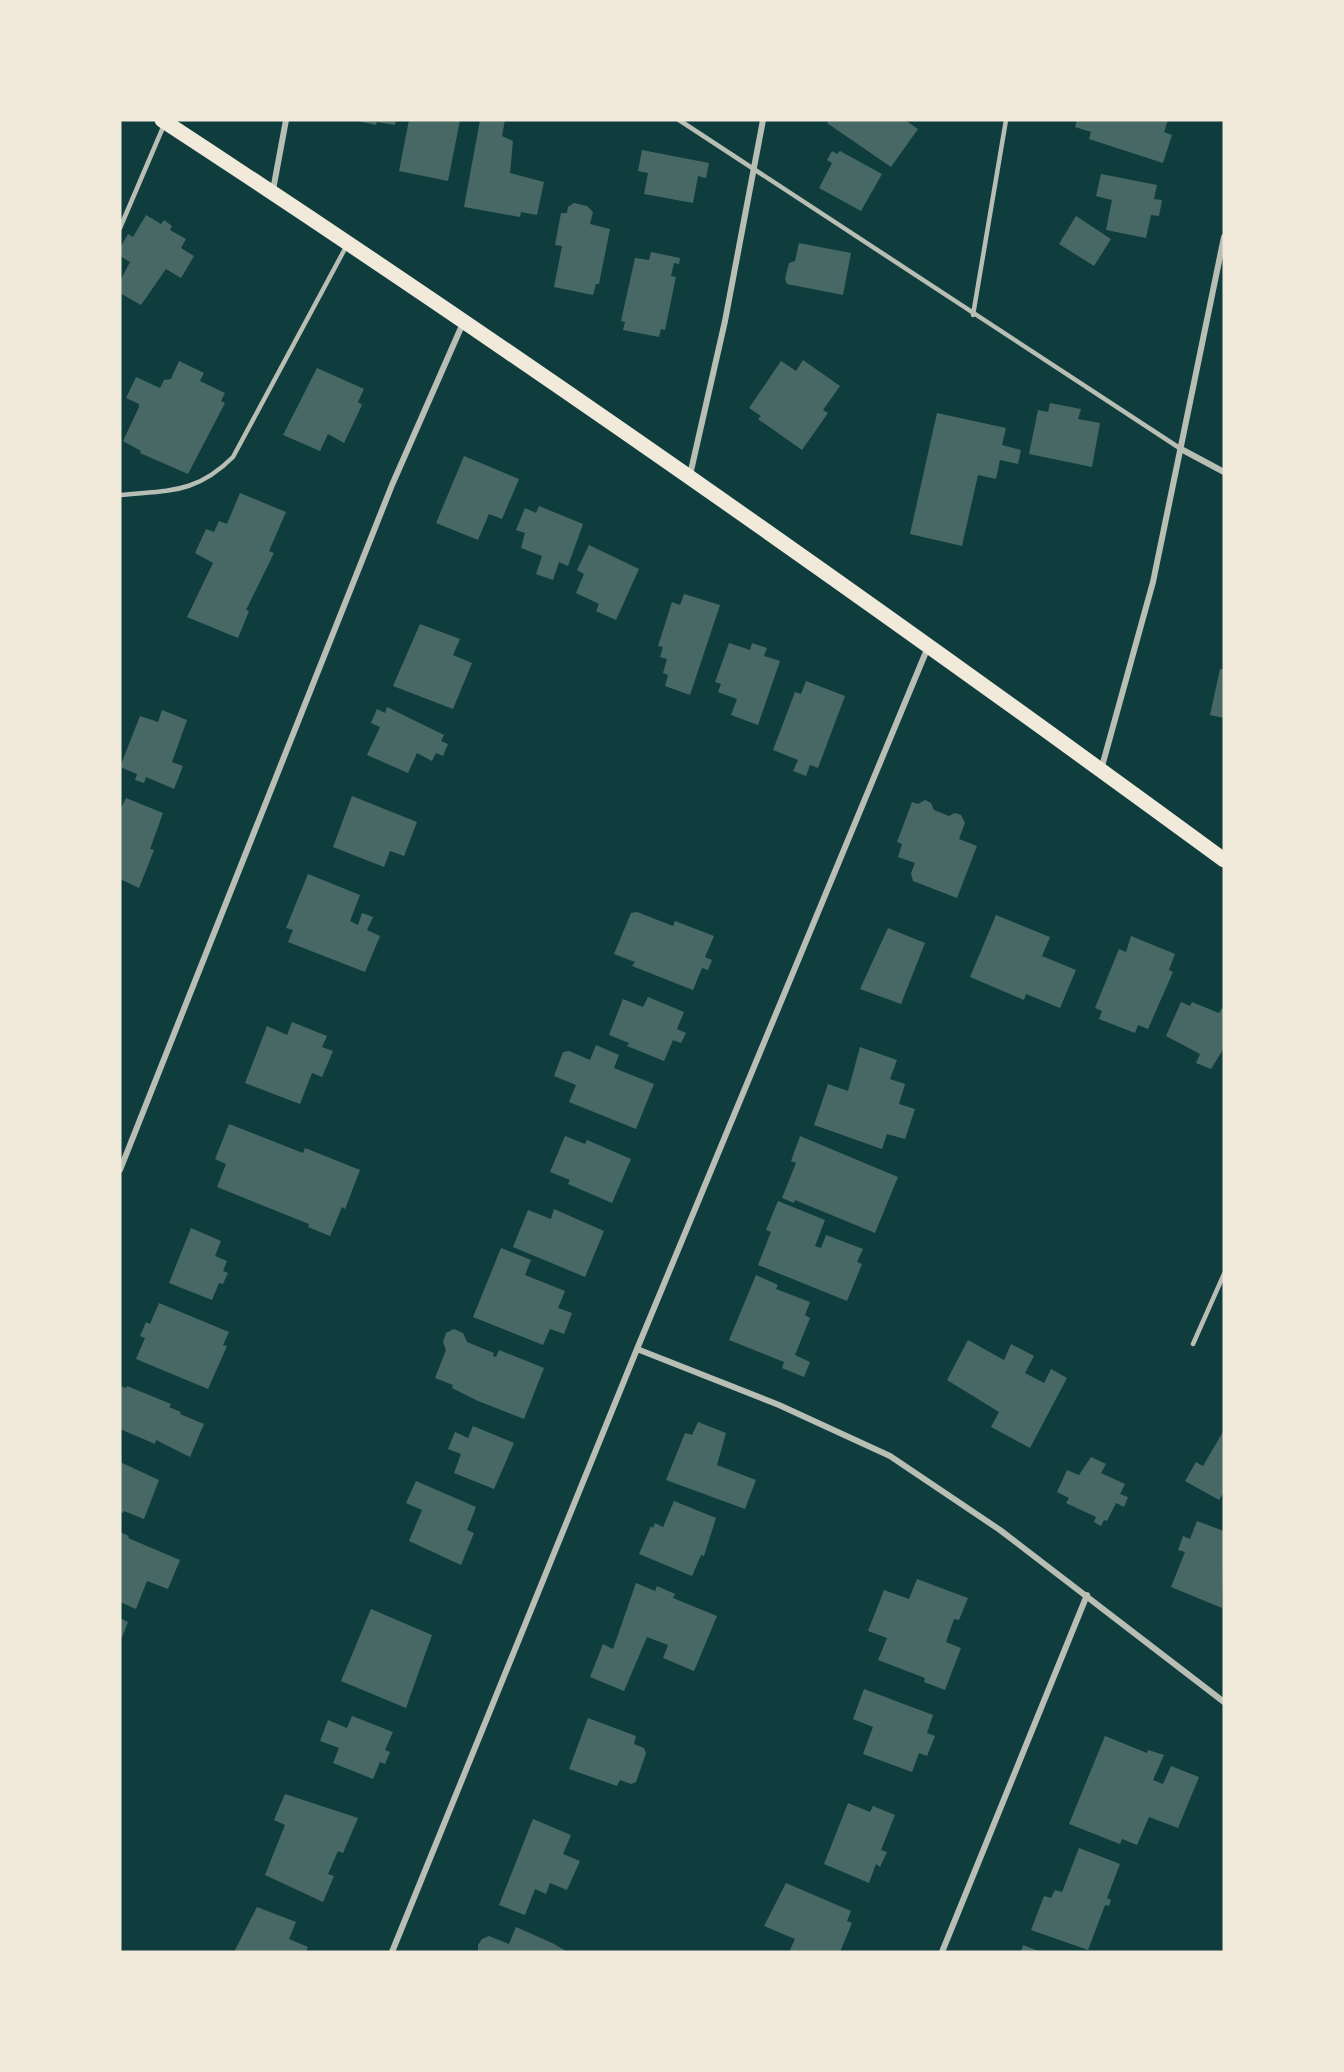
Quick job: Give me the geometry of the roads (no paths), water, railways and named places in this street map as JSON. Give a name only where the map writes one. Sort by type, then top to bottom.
[{"type":"main road","points":[[164,121],[464,320],[689,477],[1224,860]]},
{"type":"street","points":[[273,192],[286,120]]},
{"type":"street","points":[[689,477],[725,321],[763,120]]},
{"type":"street","points":[[1101,770],[1153,582],[1224,237]]},
{"type":"street","points":[[120,1170],[392,485],[464,320]]},
{"type":"street","points":[[1181,449],[1224,472]]},
{"type":"street","points":[[392,1952],[637,1349],[928,647]]},
{"type":"street","points":[[637,1349],[779,1405],[890,1456],[1000,1530],[1224,1702]]},
{"type":"street","points":[[942,1952],[1087,1595]]},
{"type":"lane","points":[[679,120],[973,315],[1181,449]]},
{"type":"lane","points":[[973,315],[1006,120]]},
{"type":"lane","points":[[120,228],[164,121]]},
{"type":"lane","points":[[120,495],[193,486],[215,475],[233,457],[348,243]]},
{"type":"lane","points":[[1192,1344],[1224,1274]]}]
